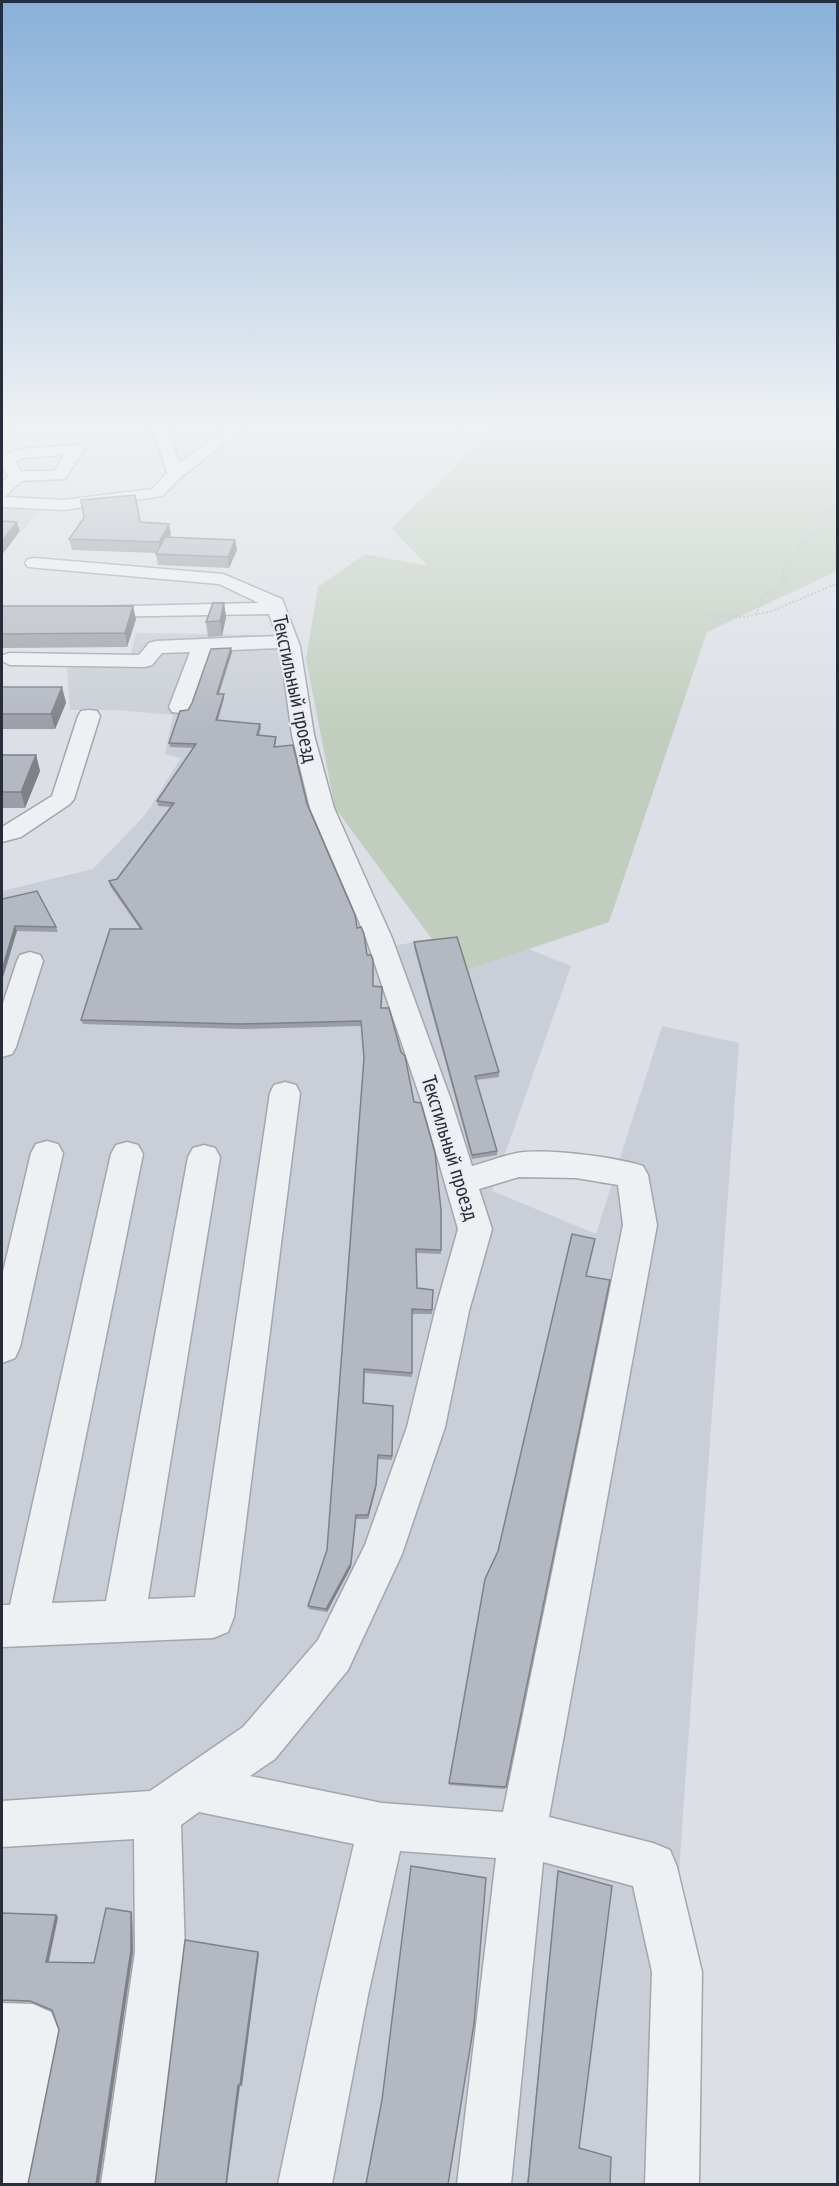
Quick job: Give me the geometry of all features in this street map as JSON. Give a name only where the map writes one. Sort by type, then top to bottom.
[{"type":"street","name":"Текстильный проезд","points":[[34,562],[223,579],[275,603],[288,642],[303,735],[322,808],[379,938],[436,1100],[476,1230],[452,1311],[426,1427],[382,1554],[333,1655],[259,1743],[176,1801]]},
{"type":"street","points":[[73,611],[277,608]]},
{"type":"street","points":[[10,659],[145,662],[156,647],[288,642]]},
{"type":"street","points":[[180,707],[202,645]]},
{"type":"street","points":[[2,835],[12,832],[62,799],[89,716]]},
{"type":"street","points":[[2,1047],[30,961]]},
{"type":"street","points":[[127,1154],[14,1626],[213,1617],[285,1093]]},
{"type":"street","points":[[2,1347],[47,1153]]},
{"type":"street","points":[[123,1621],[204,1156]]},
{"type":"street","points":[[461,1182],[519,1165],[576,1166],[632,1175],[640,1225],[522,1836],[484,2184]]},
{"type":"street","points":[[2,1824],[176,1801],[382,1826],[539,1838],[653,1868],[677,1972],[672,2184]]},
{"type":"street","points":[[128,2184],[160,1952],[176,1801]]},
{"type":"street","points":[[305,2184],[343,1995],[382,1826]]},
{"type":"street","points":[[2,2029],[33,2030],[2,2184]]},
{"type":"path","points":[[756,615],[765,594],[780,589],[785,579],[782,570],[794,557],[800,544],[816,533],[821,526]]},
{"type":"path","points":[[711,615],[748,617],[756,615],[802,600],[837,583]]},
{"type":"shaded area","points":[[2,526],[27,526],[24,530],[2,529]]},
{"type":"shaded area","points":[[136,633],[281,635],[353,891],[393,946],[481,930],[571,966],[492,1191],[596,1234],[662,1026],[739,1043],[658,2184],[2,2184],[2,891],[93,869],[146,814],[181,758],[165,754],[173,715],[116,710],[70,710],[67,668],[128,665]]},
{"type":"green space","points":[[393,526],[837,526],[837,571],[707,632],[609,922],[457,973],[335,808],[306,659],[318,587],[365,554],[428,566],[391,528]]},
{"type":"building","points":[[2,526],[14,526],[2,541]]},
{"type":"building","points":[[78,526],[168,526],[159,542],[69,539]]},
{"type":"building","points":[[165,537],[235,540],[228,557],[156,554]]},
{"type":"building","points":[[213,603],[224,603],[220,621],[206,622]]},
{"type":"building","points":[[2,606],[133,606],[125,633],[2,634]]},
{"type":"building","points":[[231,648],[217,694],[224,694],[216,720],[260,724],[257,735],[276,737],[274,747],[293,745],[307,804],[355,915],[357,928],[361,927],[364,934],[367,955],[371,955],[373,960],[373,986],[382,987],[381,1008],[389,1008],[401,1052],[405,1056],[414,1102],[421,1103],[435,1153],[441,1210],[441,1250],[416,1249],[417,1288],[433,1290],[432,1310],[412,1309],[412,1373],[364,1369],[363,1403],[393,1406],[392,1456],[378,1455],[376,1485],[368,1515],[356,1515],[351,1563],[326,1609],[308,1606],[327,1550],[364,1058],[361,1021],[240,1024],[81,1020],[110,929],[142,929],[109,881],[117,879],[174,803],[157,801],[196,744],[169,743],[180,711],[188,710],[192,703],[211,649]]},
{"type":"building","points":[[2,687],[62,687],[51,714],[2,714]]},
{"type":"building","points":[[2,755],[36,755],[21,792],[2,792]]},
{"type":"building","points":[[37,891],[56,927],[15,926],[2,970],[2,899]]},
{"type":"building","points":[[457,937],[499,1072],[475,1076],[497,1151],[472,1155],[414,942]]},
{"type":"building","points":[[572,1234],[595,1239],[586,1276],[610,1280],[506,1787],[449,1783],[485,1579],[498,1551]]},
{"type":"building","points":[[411,1866],[486,1878],[474,2024],[448,2184],[366,2184],[382,2100]]},
{"type":"building","points":[[558,1871],[612,1886],[579,2148],[611,2157],[610,2184],[528,2184]]},
{"type":"building","points":[[106,1908],[131,1912],[131,1950],[96,2184],[28,2184],[59,2030],[52,2010],[30,2001],[2,2000],[2,1913],[56,1915],[46,1962],[94,1963]]},
{"type":"building","points":[[185,1940],[258,1952],[226,2184],[155,2184]]}]
